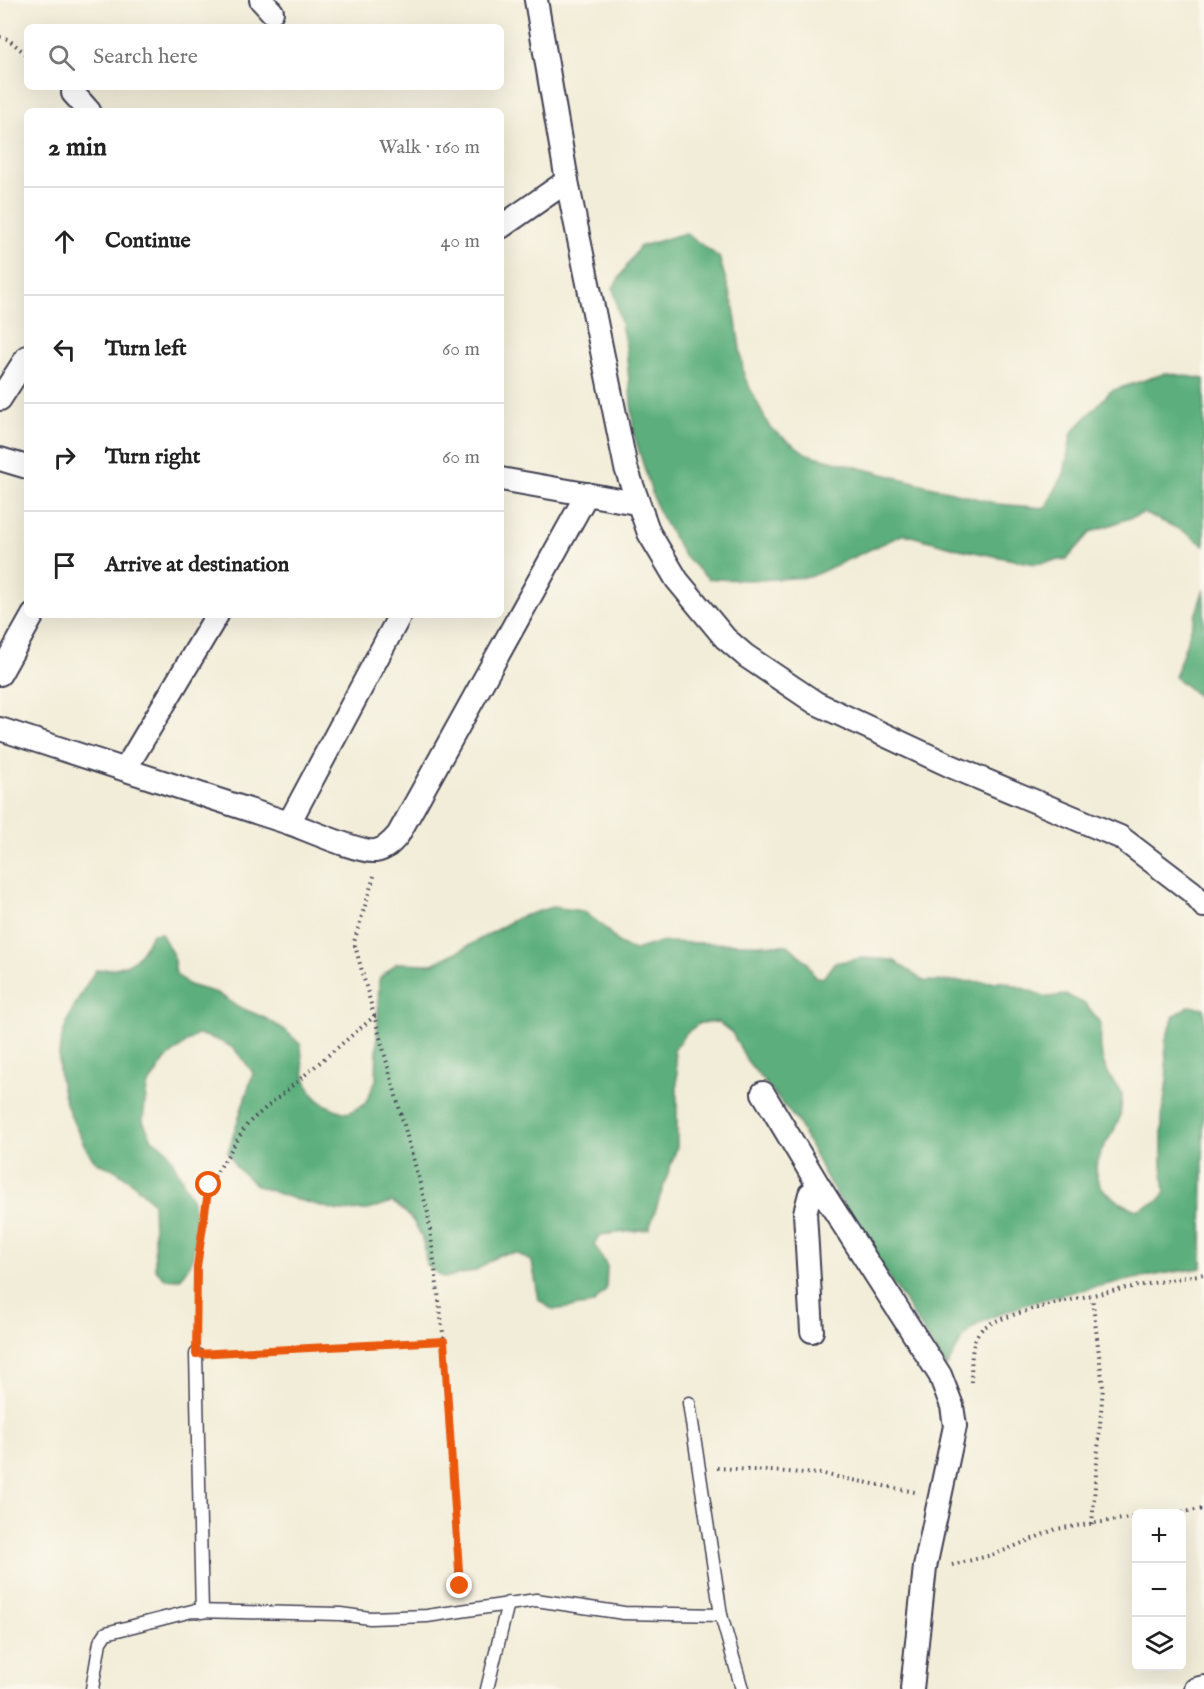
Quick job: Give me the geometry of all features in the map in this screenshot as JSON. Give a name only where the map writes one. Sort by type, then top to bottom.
[{"type":"street","points":[[536,0],[567,181],[587,272],[606,380],[636,503],[649,533],[677,580],[718,631],[746,656],[816,703],[847,719],[1120,837],[1192,892],[1204,906]]},
{"type":"street","points":[[73,93],[86,108]]},
{"type":"street","points":[[504,225],[567,181]]},
{"type":"street","points":[[0,399],[24,362]]},
{"type":"street","points":[[0,459],[24,466]]},
{"type":"street","points":[[504,480],[636,503]]},
{"type":"street","points":[[1,733],[126,768],[368,850],[383,848],[398,835],[586,494]]},
{"type":"street","points":[[0,674],[31,618]]},
{"type":"street","points":[[126,768],[215,618]]},
{"type":"street","points":[[289,823],[398,618]]},
{"type":"street","points":[[763,1093],[820,1188],[940,1375],[947,1391],[955,1426],[925,1567],[912,1689]]},
{"type":"street","points":[[812,1331],[805,1213],[810,1194],[820,1188]]},
{"type":"street","points":[[1196,1689],[1204,1687]]},
{"type":"lane","points":[[196,1354],[202,1612]]},
{"type":"lane","points":[[689,1403],[721,1615],[742,1689]]},
{"type":"lane","points":[[92,1689],[100,1642],[106,1633],[192,1611],[340,1614],[370,1618],[427,1616],[536,1600],[624,1613],[721,1615]]},
{"type":"lane","points":[[487,1689],[508,1603]]},
{"type":"path","points":[[0,37],[24,53]]},
{"type":"path","points":[[383,848],[382,863],[372,880],[354,942],[376,1015],[428,1213],[444,1341],[463,1611]]},
{"type":"path","points":[[376,1015],[248,1123],[209,1185],[197,1267],[196,1354],[444,1341]]},
{"type":"path","points":[[971,1394],[973,1346],[982,1329],[1009,1316],[1092,1296],[1204,1274]]},
{"type":"path","points":[[1092,1296],[1103,1387],[1092,1524]]},
{"type":"path","points":[[699,1468],[822,1474],[878,1483],[939,1498]]},
{"type":"path","points":[[1186,1511],[1204,1509]]},
{"type":"path","points":[[925,1567],[947,1566],[996,1554],[1056,1529],[1132,1518]]},
{"type":"green space","points":[[685,233],[719,257],[734,308],[744,376],[770,428],[807,454],[998,504],[1045,508],[1064,474],[1072,432],[1111,391],[1166,373],[1204,379],[1204,545],[1183,531],[1144,513],[1091,532],[1067,559],[1034,564],[959,549],[904,534],[810,577],[758,580],[709,579],[684,556],[657,509],[634,435],[626,347],[613,288],[639,247]]},
{"type":"green space","points":[[1204,589],[1204,701],[1175,677]]},
{"type":"green space","points":[[552,907],[583,911],[603,926],[621,945],[635,950],[660,942],[788,945],[807,962],[814,976],[823,978],[834,963],[862,958],[893,960],[924,981],[1005,982],[1047,997],[1067,995],[1085,1004],[1101,1024],[1103,1062],[1122,1094],[1119,1119],[1098,1159],[1097,1178],[1106,1192],[1136,1210],[1159,1201],[1165,1191],[1162,1165],[1162,1117],[1167,1080],[1165,1042],[1174,1016],[1189,1006],[1204,1008],[1202,1268],[1079,1291],[1011,1310],[985,1321],[968,1332],[946,1367],[829,1182],[797,1121],[748,1062],[732,1033],[718,1022],[700,1023],[685,1034],[674,1050],[677,1073],[677,1147],[649,1229],[600,1235],[594,1244],[607,1266],[606,1290],[593,1304],[553,1310],[539,1300],[532,1262],[517,1253],[499,1255],[475,1271],[444,1278],[426,1265],[424,1246],[418,1229],[407,1214],[392,1202],[368,1210],[339,1211],[257,1186],[236,1167],[228,1152],[253,1073],[230,1046],[197,1034],[165,1060],[147,1087],[143,1121],[152,1139],[167,1150],[193,1201],[197,1230],[192,1261],[180,1279],[165,1279],[155,1268],[153,1203],[126,1177],[98,1163],[91,1156],[66,1105],[61,1084],[60,1046],[65,1028],[72,1010],[96,970],[131,962],[141,952],[152,934],[161,933],[173,955],[176,974],[189,985],[217,993],[239,1007],[284,1029],[301,1045],[306,1081],[316,1098],[324,1104],[348,1113],[365,1104],[376,1080],[379,979],[397,963],[432,964],[517,918]]},
{"type":"route","points":[[209,1185],[197,1267],[196,1354],[444,1341],[460,1586]]}]
